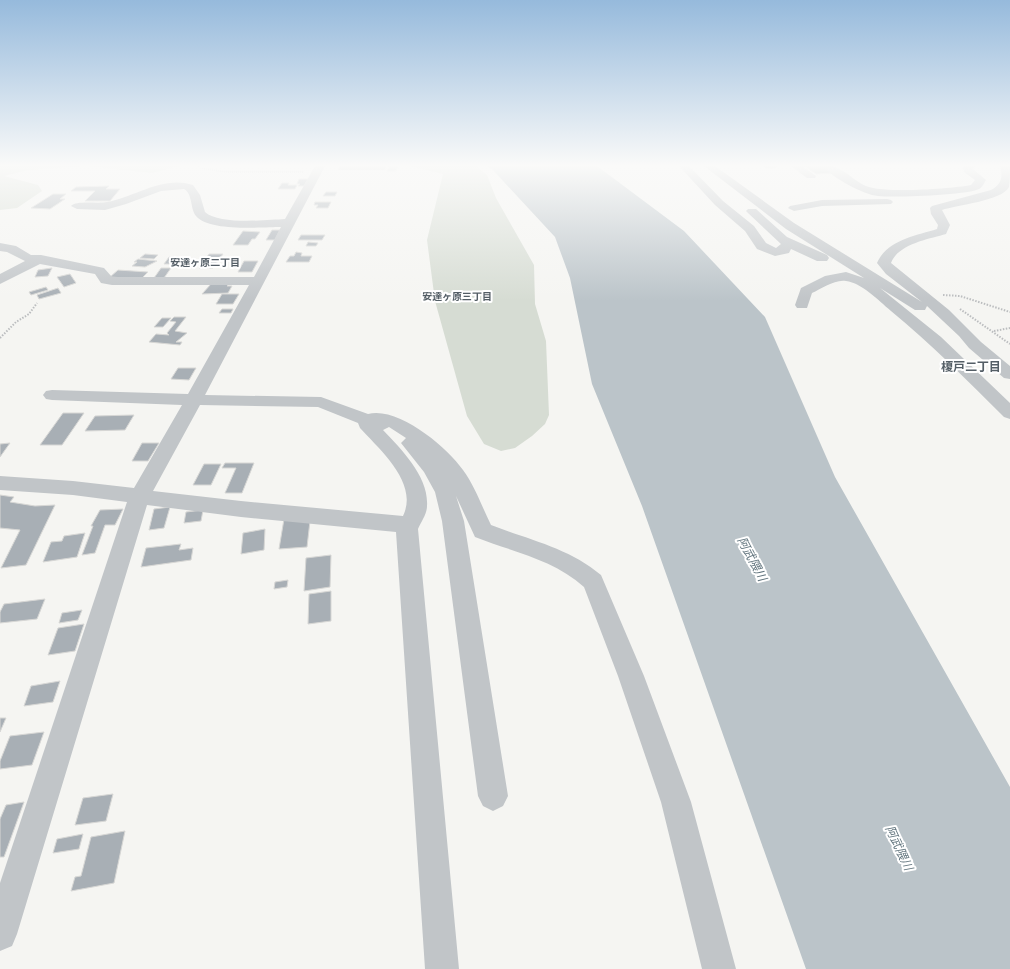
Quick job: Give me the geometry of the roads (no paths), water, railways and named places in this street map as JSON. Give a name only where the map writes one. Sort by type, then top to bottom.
[{"type":"street","points":[[198,211],[207,219],[225,223],[290,223]]},
{"type":"street","points":[[0,934],[139,497],[194,400],[296,211]]},
{"type":"street","points":[[729,211],[750,229],[763,248],[772,252],[781,252],[789,244]]},
{"type":"street","points":[[752,211],[776,235],[789,244],[813,253],[840,268],[845,272],[846,276]]},
{"type":"street","points":[[770,211],[790,226],[908,299],[992,360]]},
{"type":"street","points":[[937,211],[944,225],[942,231],[908,242],[885,259],[886,266],[916,289],[960,328],[992,360]]},
{"type":"street","points":[[0,247],[11,249],[27,258],[99,271],[103,274],[106,280],[112,281],[258,281]]},
{"type":"street","points":[[0,280],[14,271],[41,260]]},
{"type":"street","points":[[802,305],[806,292],[830,278],[846,276],[862,282],[899,309],[935,340],[1010,413]]},
{"type":"street","points":[[992,360],[985,358],[988,365],[1010,388]]},
{"type":"street","points":[[52,395],[120,396],[194,400],[287,400],[321,402],[371,420],[396,433],[414,446],[431,468],[445,492],[453,521],[493,796]]},
{"type":"street","points":[[442,969],[407,529],[417,506],[413,485],[397,457],[366,424],[374,418],[393,422],[416,436],[440,455],[456,474],[483,531],[556,556],[585,574],[593,582],[631,676],[676,802],[719,969]]},
{"type":"street","points":[[0,483],[73,488],[139,497],[409,525]]},
{"type":"water","name":"阿武隈川","points":[[531,211],[658,211],[684,231],[765,317],[835,477],[1010,787],[1010,969],[806,969],[642,506],[592,384],[570,278],[555,237]]},
{"type":"district","name":"安達ヶ原二丁目","points":[[205,262]]},
{"type":"district","name":"安達ヶ原三丁目","points":[[457,296]]},
{"type":"district","name":"榎戸二丁目","points":[[971,367]]}]
